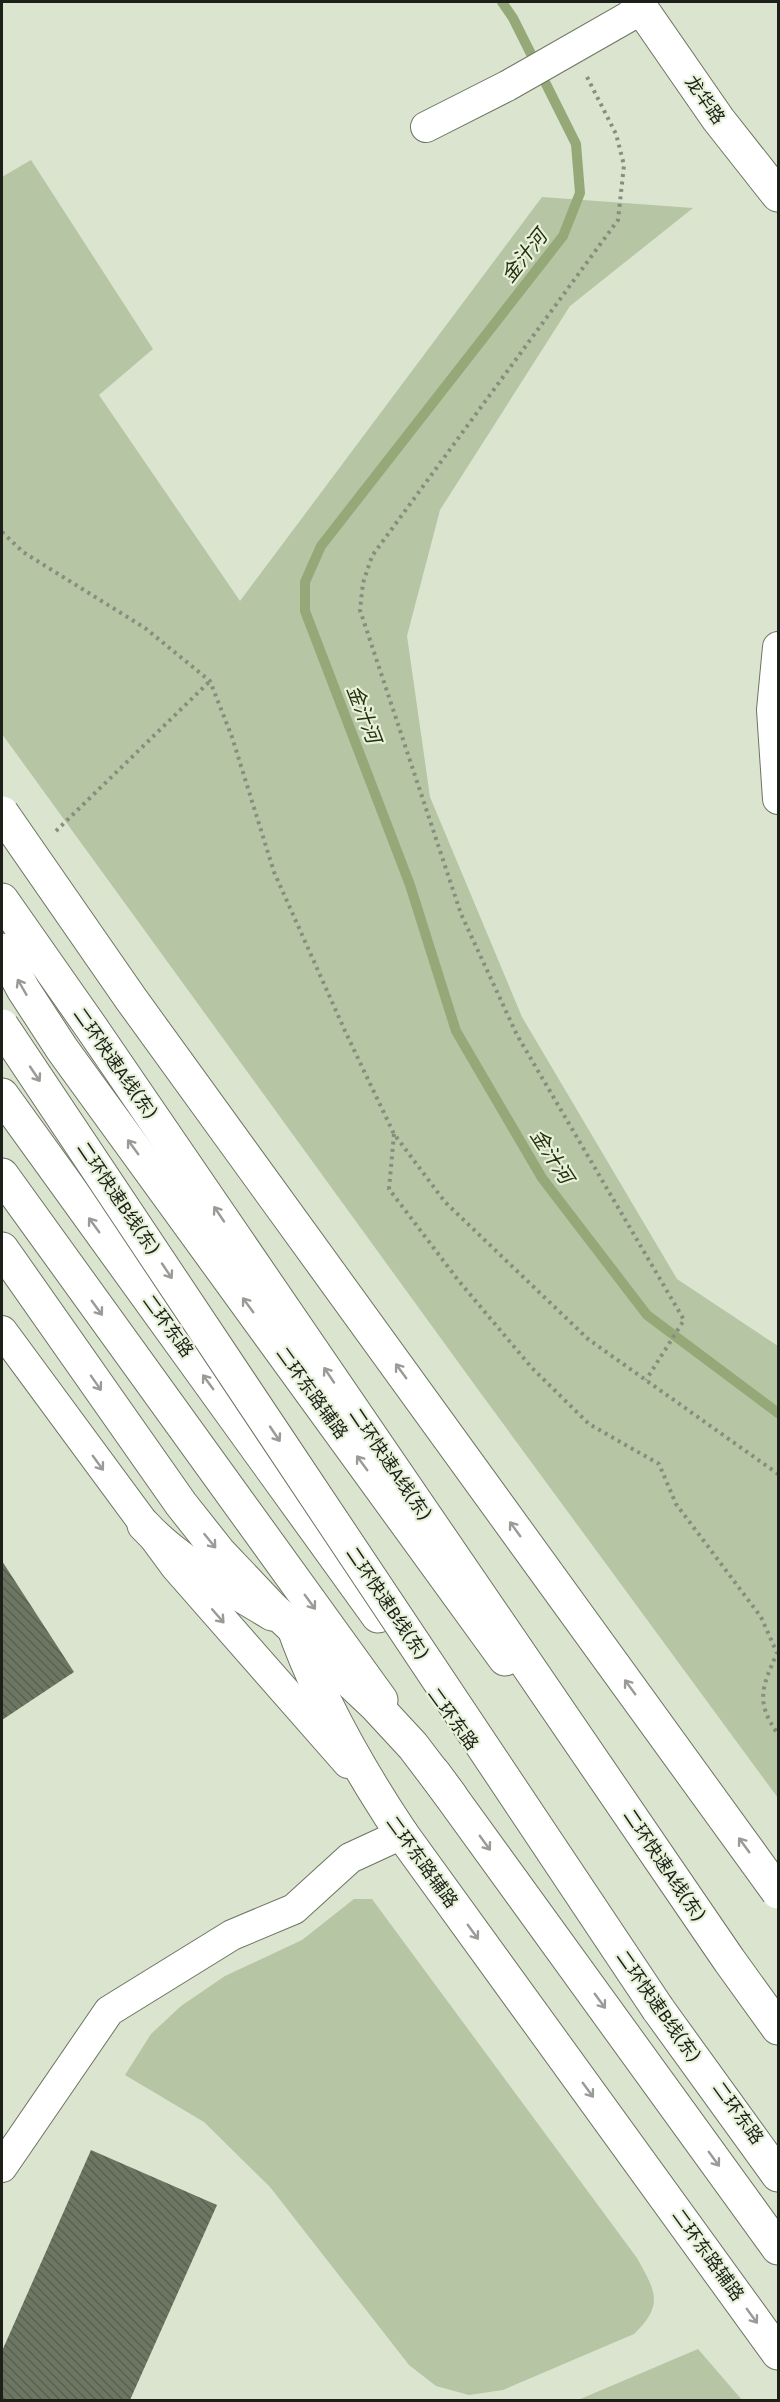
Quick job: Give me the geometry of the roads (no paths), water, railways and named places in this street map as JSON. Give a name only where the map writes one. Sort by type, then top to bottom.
[{"type":"main road","name":"龙华路","points":[[639,5],[718,119],[778,195]]},
{"type":"main road","points":[[2,813],[124,990],[778,1892]]},
{"type":"main road","name":"二环快速A线(东)","points":[[2,900],[775,2029]]},
{"type":"main road","name":"二环东路辅路","points":[[3,952],[23,989],[62,1048],[775,2029]]},
{"type":"main road","name":"二环快速B线(东)","points":[[2,1026],[658,2009],[778,2175]]},
{"type":"main road","name":"二环东路","points":[[2,1095],[778,2169]]},
{"type":"main road","points":[[2,1176],[778,2248]]},
{"type":"main road","points":[[2,1249],[194,1520],[237,1572],[382,1713],[412,1746],[451,1796]]},
{"type":"main road","points":[[222,1479],[259,1546],[340,1732],[365,1777],[402,1834]]},
{"type":"main road","points":[[144,1525],[171,1552],[293,1628]]},
{"type":"main road","name":"二环东路辅路","points":[[402,1834],[778,2353]]},
{"type":"street","points":[[426,127],[571,51],[639,5]]},
{"type":"street","points":[[778,647],[772,710],[778,799]]},
{"type":"street","name":"二环东路辅路","points":[[2,1331],[144,1525],[209,1606],[335,1748],[402,1834]]},
{"type":"street","points":[[2,2167],[109,2011],[232,1935],[294,1909],[350,1858],[402,1834]]},
{"type":"waterway","name":"金汁河","points":[[502,2],[513,18],[576,144],[580,193],[563,236],[321,546],[305,582],[305,611],[410,885],[456,1031],[542,1178],[647,1315],[778,1413]]}]
